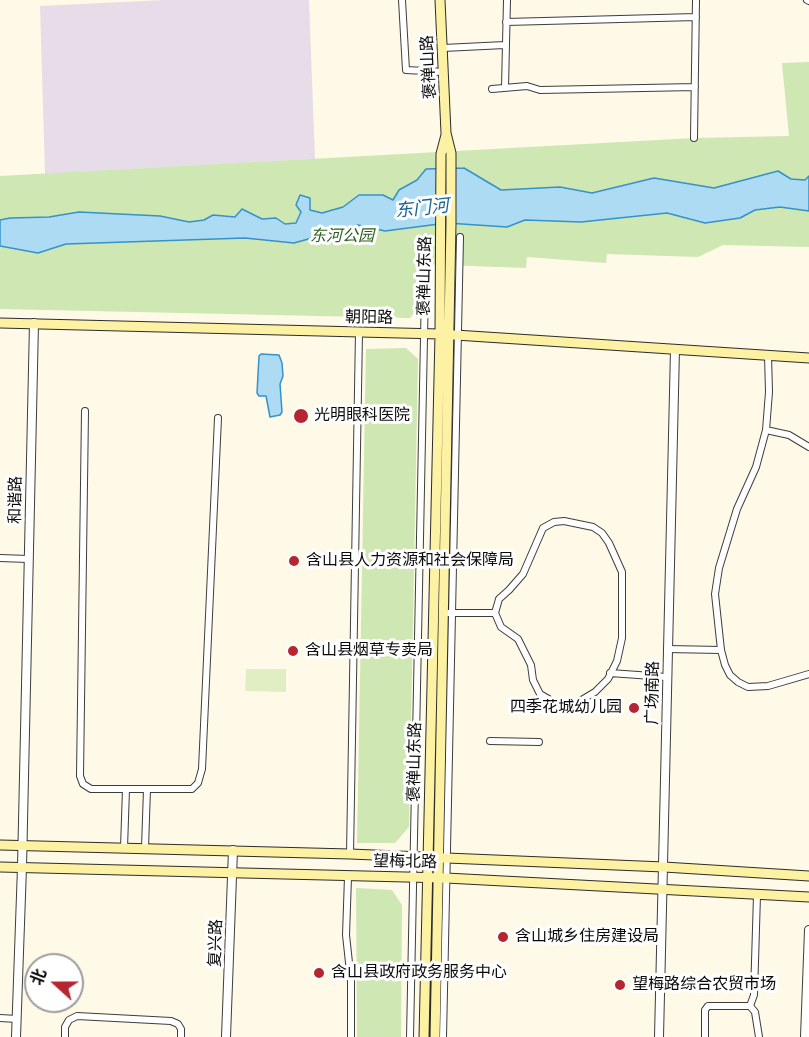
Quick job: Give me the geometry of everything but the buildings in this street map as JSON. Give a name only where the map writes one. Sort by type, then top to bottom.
[{"type":"main road","name":"褒禅山路","points":[[440,0],[447,133]]},
{"type":"main road","name":"褒禅山东路","points":[[424,1037],[438,858],[448,335],[447,133]]},
{"type":"main road","name":"朝阳路","points":[[0,323],[448,335],[809,358]]},
{"type":"main road","name":"望梅北路","points":[[0,845],[413,856],[809,876]]},
{"type":"main road","name":"望梅北路","points":[[0,867],[437,877],[809,897]]},
{"type":"main road","name":"褒禅山东路","points":[[435,1037],[437,877]]},
{"type":"street","points":[[402,0],[406,70],[444,72]]},
{"type":"street","points":[[505,88],[507,0]]},
{"type":"street","points":[[694,138],[696,0]]},
{"type":"street","points":[[506,22],[696,17]]},
{"type":"street","points":[[443,48],[506,45]]},
{"type":"street","points":[[492,89],[527,86],[540,90],[695,87]]},
{"type":"street","points":[[460,237],[448,335],[443,612],[495,614]]},
{"type":"street","points":[[410,1037],[426,238]]},
{"type":"street","name":"和谐路","points":[[16,1037],[23,846],[34,324]]},
{"type":"street","points":[[350,854],[359,333]]},
{"type":"street","name":"广场南路","points":[[659,1037],[675,349]]},
{"type":"street","points":[[768,355],[769,392],[766,430],[756,467],[736,509],[718,568],[715,594],[721,650],[730,675],[748,687],[768,687],[809,674]]},
{"type":"street","points":[[85,411],[80,776],[83,784],[91,789],[192,789],[198,783],[202,769],[218,418]]},
{"type":"street","points":[[766,430],[789,435],[809,447]]},
{"type":"street","points":[[564,521],[593,526],[609,543],[622,572],[622,638],[617,661],[608,679],[595,692],[575,704],[552,701],[540,694],[533,680],[531,665],[518,639],[501,627],[495,614],[499,599],[522,574],[543,528],[554,522],[564,521]]},
{"type":"street","points":[[0,558],[28,559]]},
{"type":"street","points":[[667,649],[721,650]]},
{"type":"street","points":[[610,673],[666,677]]},
{"type":"street","points":[[490,741],[539,742]]},
{"type":"street","points":[[124,848],[126,789]]},
{"type":"street","points":[[145,848],[147,789]]},
{"type":"street","name":"复兴路","points":[[226,1037],[233,850]]},
{"type":"street","points":[[348,876],[346,935],[351,981],[351,1037]]},
{"type":"street","points":[[437,877],[443,1037]]},
{"type":"street","points":[[750,1006],[754,995],[757,896]]},
{"type":"street","points":[[805,1037],[809,930]]},
{"type":"street","points":[[705,1037],[705,1010],[708,1006],[750,1006]]},
{"type":"street","points":[[750,1006],[755,1012],[759,1037]]},
{"type":"street","points":[[65,1037],[65,1027],[69,1020],[77,1016],[171,1021],[178,1024],[181,1037]]},
{"type":"street","points":[[0,1018],[17,1019]]},
{"type":"shaded area","points":[[164,0],[309,0],[315,159],[45,174],[40,6]]},
{"type":"green space","name":"东河公园","points":[[809,62],[809,247],[723,245],[698,257],[607,254],[606,263],[527,257],[526,268],[418,264],[419,306],[410,318],[0,309],[0,176],[694,138],[789,136],[782,63]]},
{"type":"green space","points":[[406,348],[418,359],[409,827],[395,843],[357,843],[366,349]]},
{"type":"green space","points":[[246,669],[286,669],[286,692],[245,691]]},
{"type":"green space","points":[[356,888],[392,890],[402,905],[401,1037],[357,1037]]},
{"type":"water","name":"东门河","points":[[464,168],[501,190],[560,187],[592,193],[654,178],[714,188],[778,171],[791,179],[805,180],[809,176],[809,211],[780,207],[755,210],[740,218],[705,223],[667,213],[581,222],[525,220],[507,227],[447,223],[385,231],[358,225],[294,243],[245,238],[66,244],[38,253],[0,246],[0,220],[49,217],[79,212],[160,216],[189,222],[204,220],[213,215],[235,217],[242,209],[262,219],[276,218],[285,224],[296,223],[301,212],[296,205],[300,195],[310,198],[310,210],[322,213],[343,207],[359,195],[383,195],[393,200],[399,190],[417,180],[426,169]]},
{"type":"water","points":[[261,354],[279,355],[282,363],[283,376],[280,384],[282,412],[280,415],[270,417],[266,396],[259,396],[257,393]]},
{"type":"place","name":"光明眼科医院","points":[[301,416]]},
{"type":"place","name":"含山县人力资源和社会保障局","points":[[294,561]]},
{"type":"place","name":"含山县烟草专卖局","points":[[293,651]]},
{"type":"place","name":"四季花城幼儿园","points":[[634,708]]},
{"type":"place","name":"含山城乡住房建设局","points":[[503,937]]},
{"type":"place","name":"含山县政府政务服务中心","points":[[319,973]]},
{"type":"place","name":"望梅路综合农贸市场","points":[[620,985]]}]
